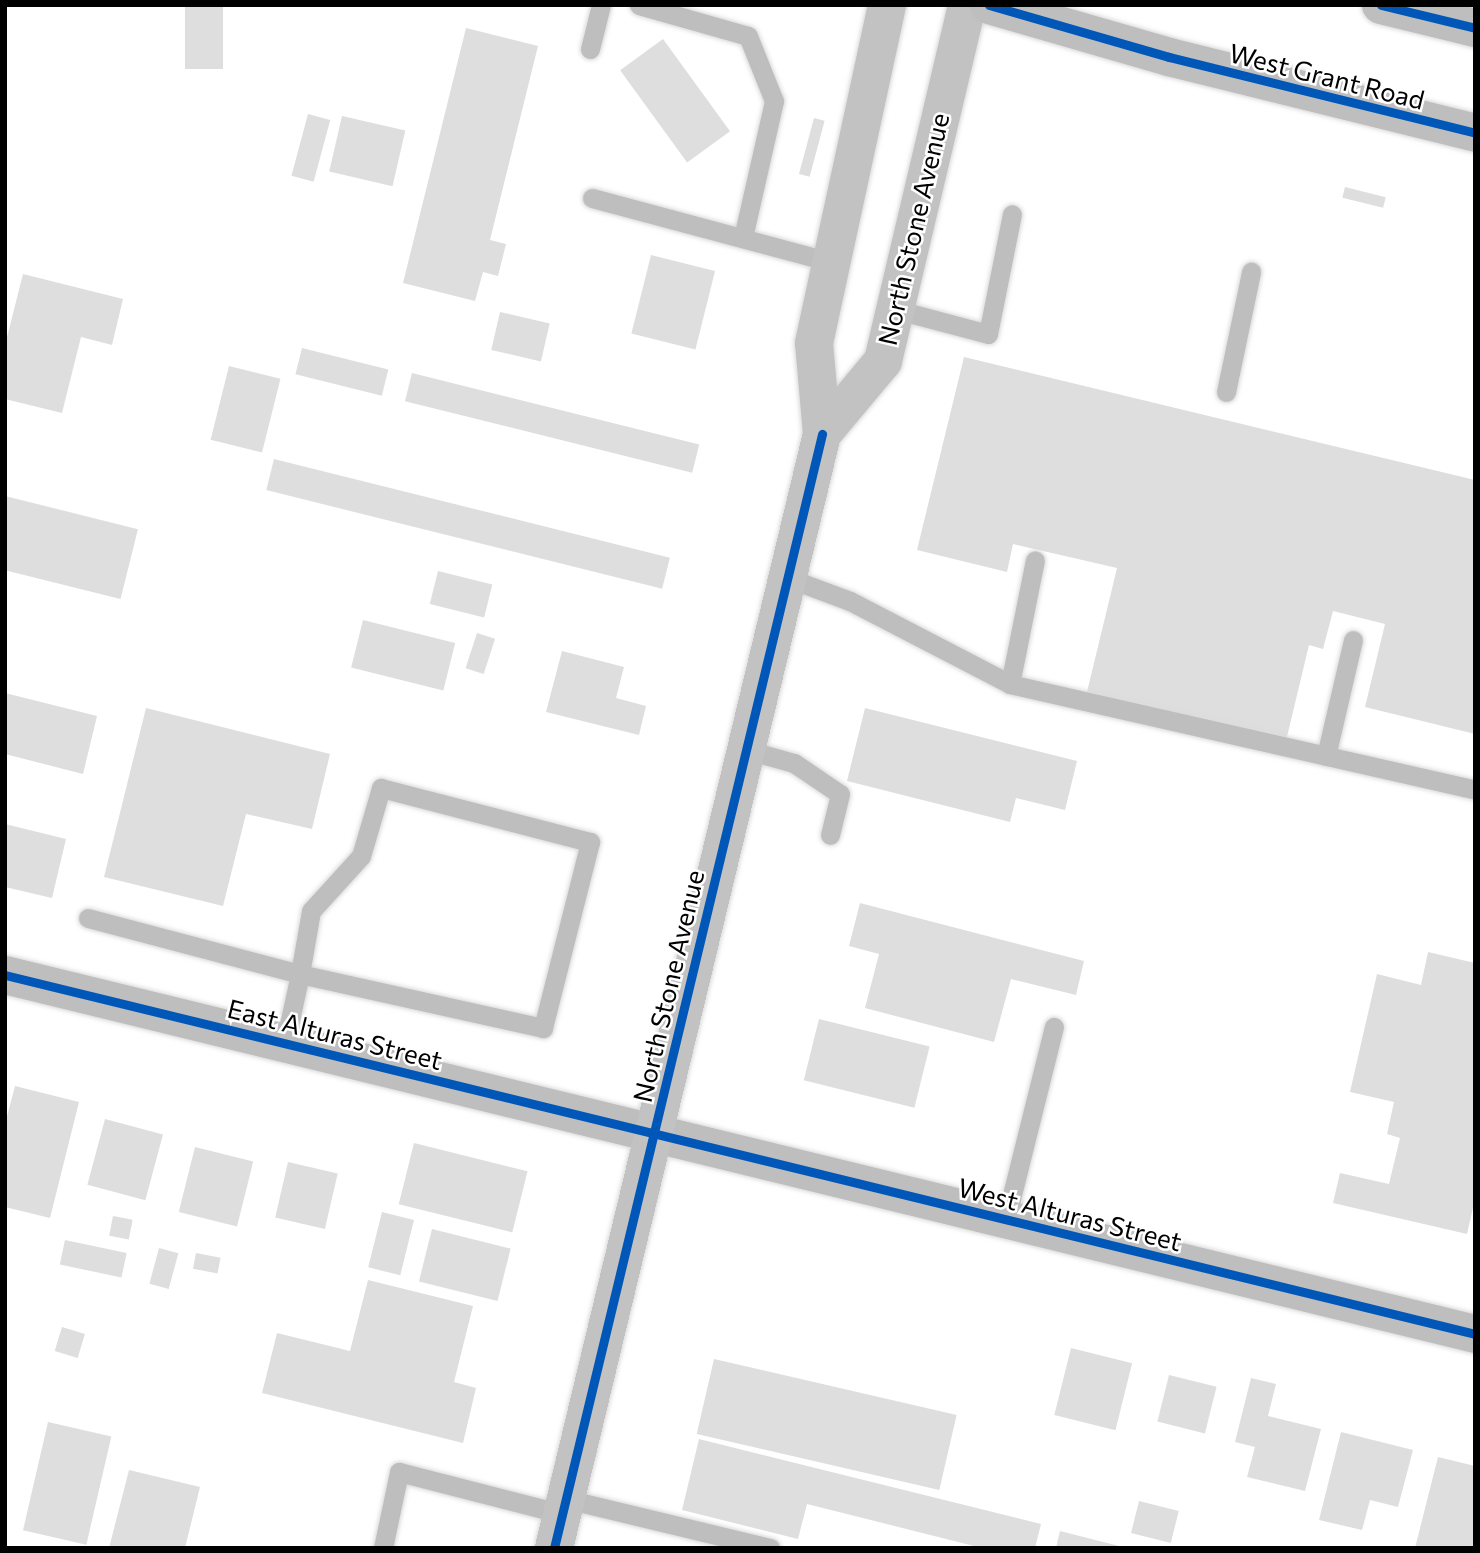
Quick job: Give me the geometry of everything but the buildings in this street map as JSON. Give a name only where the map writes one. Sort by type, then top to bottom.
[{"type":"main road","name":"North Stone Avenue","points":[[561,1520],[822,434],[814,343],[887,5]]},
{"type":"main road","name":"North Stone Avenue","points":[[822,434],[883,361],[967,5]]},
{"type":"street","name":"West Grant Road","points":[[989,5],[1169,57],[1475,133]]},
{"type":"street","points":[[1383,5],[1475,28]]},
{"type":"street","name":"East Alturas Street","points":[[5,975],[655,1134]]},
{"type":"street","name":"West Alturas Street","points":[[655,1134],[1475,1334]]},
{"type":"lane","points":[[590,49],[601,5]]},
{"type":"lane","points":[[639,5],[748,36],[774,100],[743,238]]},
{"type":"lane","points":[[592,198],[831,262]]},
{"type":"lane","points":[[894,309],[988,334],[1012,214]]},
{"type":"lane","points":[[1226,392],[1251,272]]},
{"type":"lane","points":[[1010,684],[1035,560]]},
{"type":"lane","points":[[788,578],[850,601],[1010,684],[1475,790]]},
{"type":"lane","points":[[1326,756],[1353,639]]},
{"type":"lane","points":[[747,750],[794,763],[841,794],[830,835]]},
{"type":"lane","points":[[88,918],[300,974],[543,1028],[590,842],[381,788],[360,856],[311,911],[300,974],[285,1043]]},
{"type":"lane","points":[[1006,1219],[1054,1027]]},
{"type":"lane","points":[[383,1548],[399,1472],[561,1520],[770,1548]]},
{"type":"cycle path","points":[[989,5],[1169,57],[1475,133]]},
{"type":"cycle path","points":[[1381,5],[1475,28]]},
{"type":"cycle path","points":[[554,1548],[822,434]]},
{"type":"cycle path","points":[[5,975],[1475,1334]]}]
